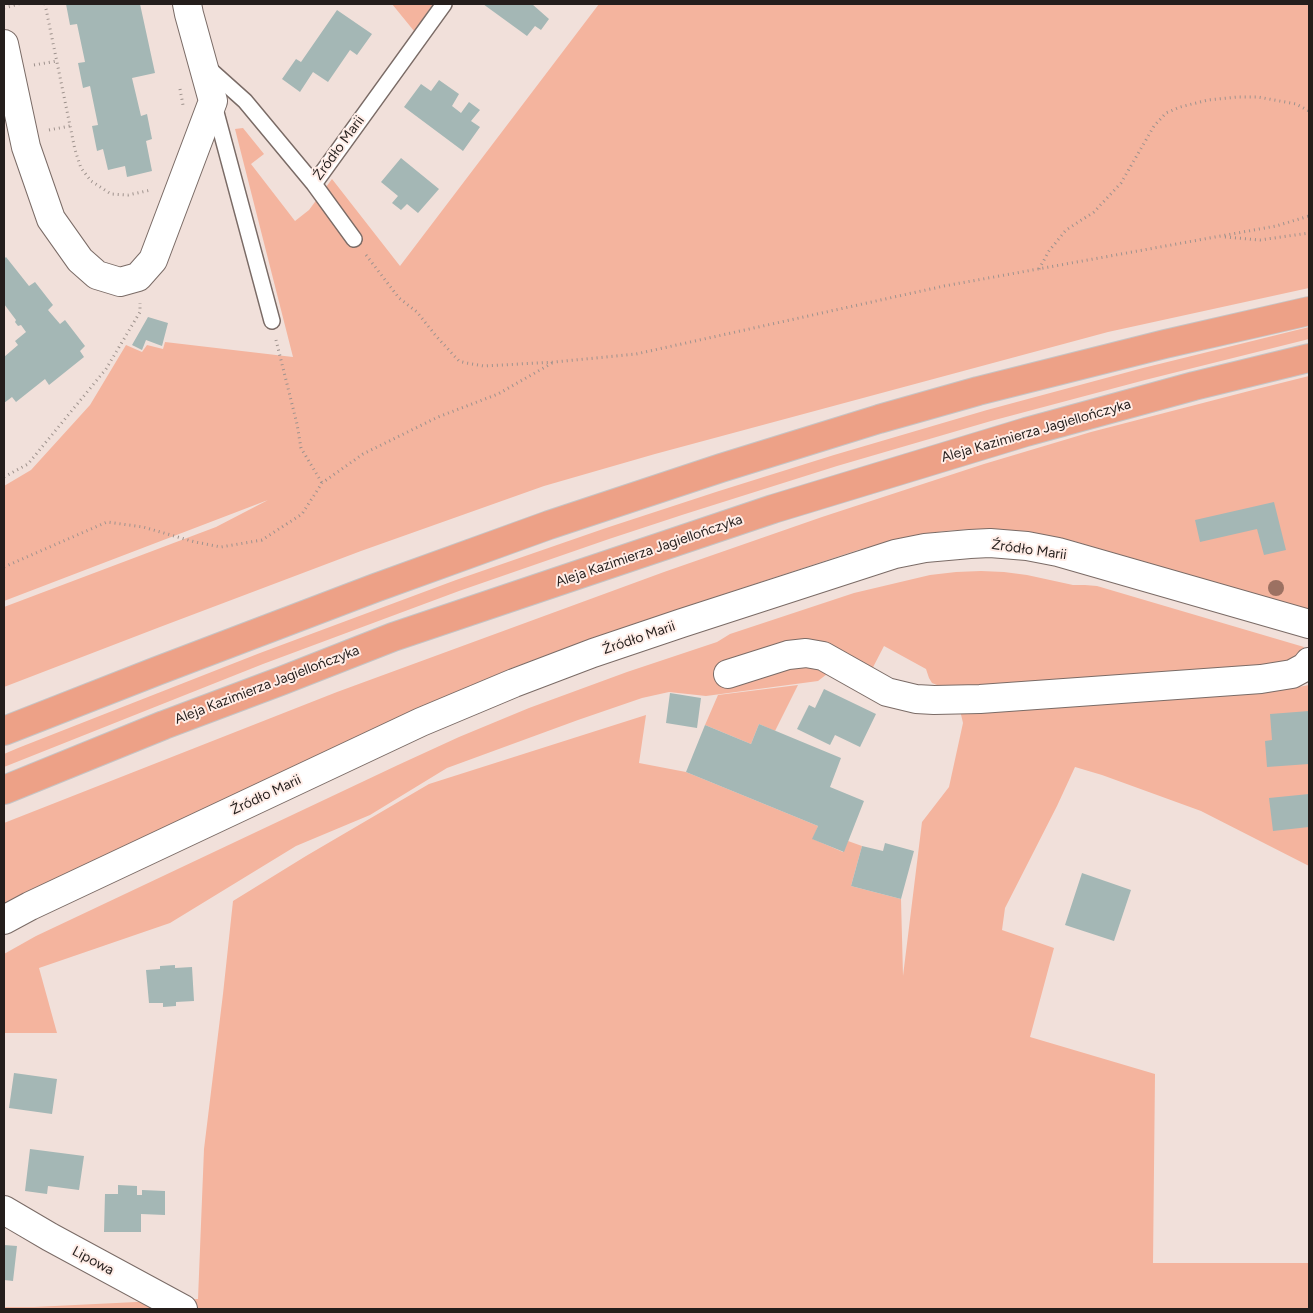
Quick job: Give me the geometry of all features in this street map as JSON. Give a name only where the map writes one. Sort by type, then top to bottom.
[{"type":"highway","points":[[4,731],[392,582],[548,525],[721,468],[879,419],[978,391],[1165,344],[1309,311]]},
{"type":"highway","name":"Aleja Kazimierza Jagiellończyka","points":[[4,790],[164,724],[281,682],[393,637],[773,509],[1026,432],[1194,386],[1309,358]]},
{"type":"street","points":[[4,44],[26,147],[52,219],[80,260],[97,275],[120,282],[138,277],[153,260],[212,101],[187,4]]},
{"type":"street","name":"Źródło Marii","points":[[4,920],[412,726],[514,683],[655,632],[902,552],[970,544],[1010,545],[1058,552],[1309,624]]},
{"type":"street","points":[[728,674],[788,655],[806,653],[823,656],[893,681],[916,699],[990,698],[1261,679],[1292,674],[1305,667],[1309,662]]},
{"type":"street","name":"Lipowa","points":[[4,1210],[183,1309]]},
{"type":"lane","name":"Źródło Marii","points":[[202,62],[245,101],[314,184],[444,4]]},
{"type":"lane","points":[[212,101],[272,321]]},
{"type":"lane","points":[[314,184],[354,238]]},
{"type":"path","points":[[4,8],[18,4]]},
{"type":"path","points":[[45,4],[80,168],[91,181],[111,194],[128,195],[138,193]]},
{"type":"path","points":[[39,64],[57,61]]},
{"type":"path","points":[[1039,269],[1049,251],[1066,230],[1094,212],[1120,183],[1154,126],[1166,113],[1180,106],[1208,100],[1238,97],[1258,97],[1296,104],[1309,111]]},
{"type":"path","points":[[54,130],[70,126]]},
{"type":"path","points":[[354,238],[399,298],[417,312],[459,361],[466,364],[484,366],[555,362],[636,354],[944,286],[1276,226],[1309,216]]},
{"type":"path","points":[[1220,236],[1260,240],[1309,233]]},
{"type":"path","points":[[4,478],[28,464],[106,369],[140,312],[138,277]]},
{"type":"path","points":[[272,321],[301,448],[322,483]]},
{"type":"path","points":[[4,567],[107,522],[143,527],[195,542],[221,547],[262,540],[302,514],[322,483],[363,454],[438,417],[498,394],[555,362]]},
{"type":"shaded area","points":[[392,4],[433,4],[414,31]]},
{"type":"shaded area","points":[[599,4],[1309,4],[1309,288],[1108,332],[655,454],[544,486],[361,551],[4,687],[4,607],[216,527],[268,500],[4,601],[4,486],[31,470],[90,405],[126,345],[142,352],[147,345],[163,349],[165,342],[293,357],[235,129],[243,128],[264,154],[251,164],[295,221],[309,210],[332,179],[400,266]]},
{"type":"shaded area","points":[[1309,327],[1309,339],[991,421],[837,466],[609,539],[459,591],[263,664],[4,767],[4,754],[18,748],[260,653],[456,580],[606,528],[834,455],[987,410],[1143,368]]},
{"type":"shaded area","points":[[1309,376],[1309,610],[1073,541],[1049,536],[973,529],[912,536],[858,550],[691,605],[512,668],[417,709],[4,905],[4,823],[337,692],[664,572],[822,517],[984,464],[1091,432]]},
{"type":"shaded area","points":[[981,571],[1027,575],[1073,585],[1097,586],[1304,647],[1299,663],[1282,661],[1288,689],[1309,685],[1309,866],[1201,811],[1075,767],[1005,908],[1002,930],[1054,948],[1030,1037],[1155,1074],[1153,1263],[1309,1263],[1309,1309],[4,1309],[4,1307],[198,1299],[204,1149],[233,901],[429,784],[646,715],[639,763],[686,772],[818,826],[813,839],[843,852],[848,841],[862,846],[851,886],[901,899],[903,976],[922,822],[949,787],[963,723],[955,689],[942,688],[932,683],[926,669],[884,646],[869,675],[802,658],[860,692],[827,674],[818,681],[706,696],[669,692],[642,698],[447,768],[370,815],[296,846],[170,923],[39,968],[57,1033],[4,1033],[4,954],[36,936],[398,765],[529,708],[627,672],[717,642],[730,634],[854,593],[930,575]]},
{"type":"shaded area","points":[[798,685],[775,731],[759,724],[751,744],[705,725],[718,695]]},
{"type":"building","points":[[66,4],[140,4],[155,73],[132,78],[141,116],[147,114],[152,139],[146,141],[152,171],[127,177],[125,166],[108,170],[103,149],[97,151],[92,126],[98,125],[90,86],[83,88],[78,63],[85,62],[84,57],[77,24],[70,25]]},
{"type":"building","points":[[483,4],[532,4],[549,19],[541,30],[535,26],[527,36]]},
{"type":"building","points":[[337,10],[372,34],[357,55],[350,50],[328,82],[313,72],[300,92],[282,79],[296,59],[301,62]]},
{"type":"building","points":[[439,80],[459,94],[452,106],[461,113],[469,102],[480,110],[471,121],[480,127],[463,151],[404,107],[421,84],[431,91]]},
{"type":"building","points":[[401,158],[439,189],[418,213],[407,204],[401,210],[392,203],[398,196],[381,182]]},
{"type":"building","points":[[6,257],[29,286],[35,282],[53,305],[48,310],[60,324],[65,320],[85,346],[80,351],[84,357],[49,385],[45,379],[16,402],[12,397],[4,403],[4,357],[18,345],[15,341],[26,332],[21,325],[18,326],[15,322],[16,320],[4,304],[4,259]]},
{"type":"building","points":[[148,317],[168,323],[162,346],[146,340],[142,350],[132,345]]},
{"type":"building","points":[[1274,502],[1286,550],[1264,555],[1257,529],[1200,542],[1195,520]]},
{"type":"building","points":[[824,689],[876,714],[860,747],[835,735],[830,745],[797,729],[809,705],[815,708]]},
{"type":"building","points":[[670,693],[701,698],[697,728],[666,723]]},
{"type":"building","points":[[1309,711],[1309,764],[1267,767],[1265,741],[1272,740],[1270,714]]},
{"type":"building","points":[[759,724],[841,758],[830,787],[864,801],[844,852],[812,839],[818,826],[686,772],[705,725],[751,744]]},
{"type":"building","points":[[1309,794],[1309,827],[1273,831],[1269,798]]},
{"type":"building","points":[[885,843],[914,851],[901,899],[851,886],[862,846],[883,851]]},
{"type":"building","points":[[1082,873],[1131,890],[1114,941],[1065,925]]},
{"type":"building","points":[[175,965],[175,968],[192,967],[194,1001],[176,1002],[176,1006],[163,1007],[163,1003],[149,1003],[146,970],[160,969],[160,966]]},
{"type":"building","points":[[14,1073],[57,1079],[52,1114],[9,1108]]},
{"type":"building","points":[[30,1149],[84,1156],[79,1190],[48,1186],[47,1194],[25,1191]]},
{"type":"building","points":[[118,1185],[137,1186],[137,1195],[142,1195],[142,1190],[165,1191],[165,1215],[141,1214],[141,1232],[104,1232],[105,1194],[118,1194]]},
{"type":"building","points":[[4,1245],[17,1246],[13,1281],[4,1280]]}]
